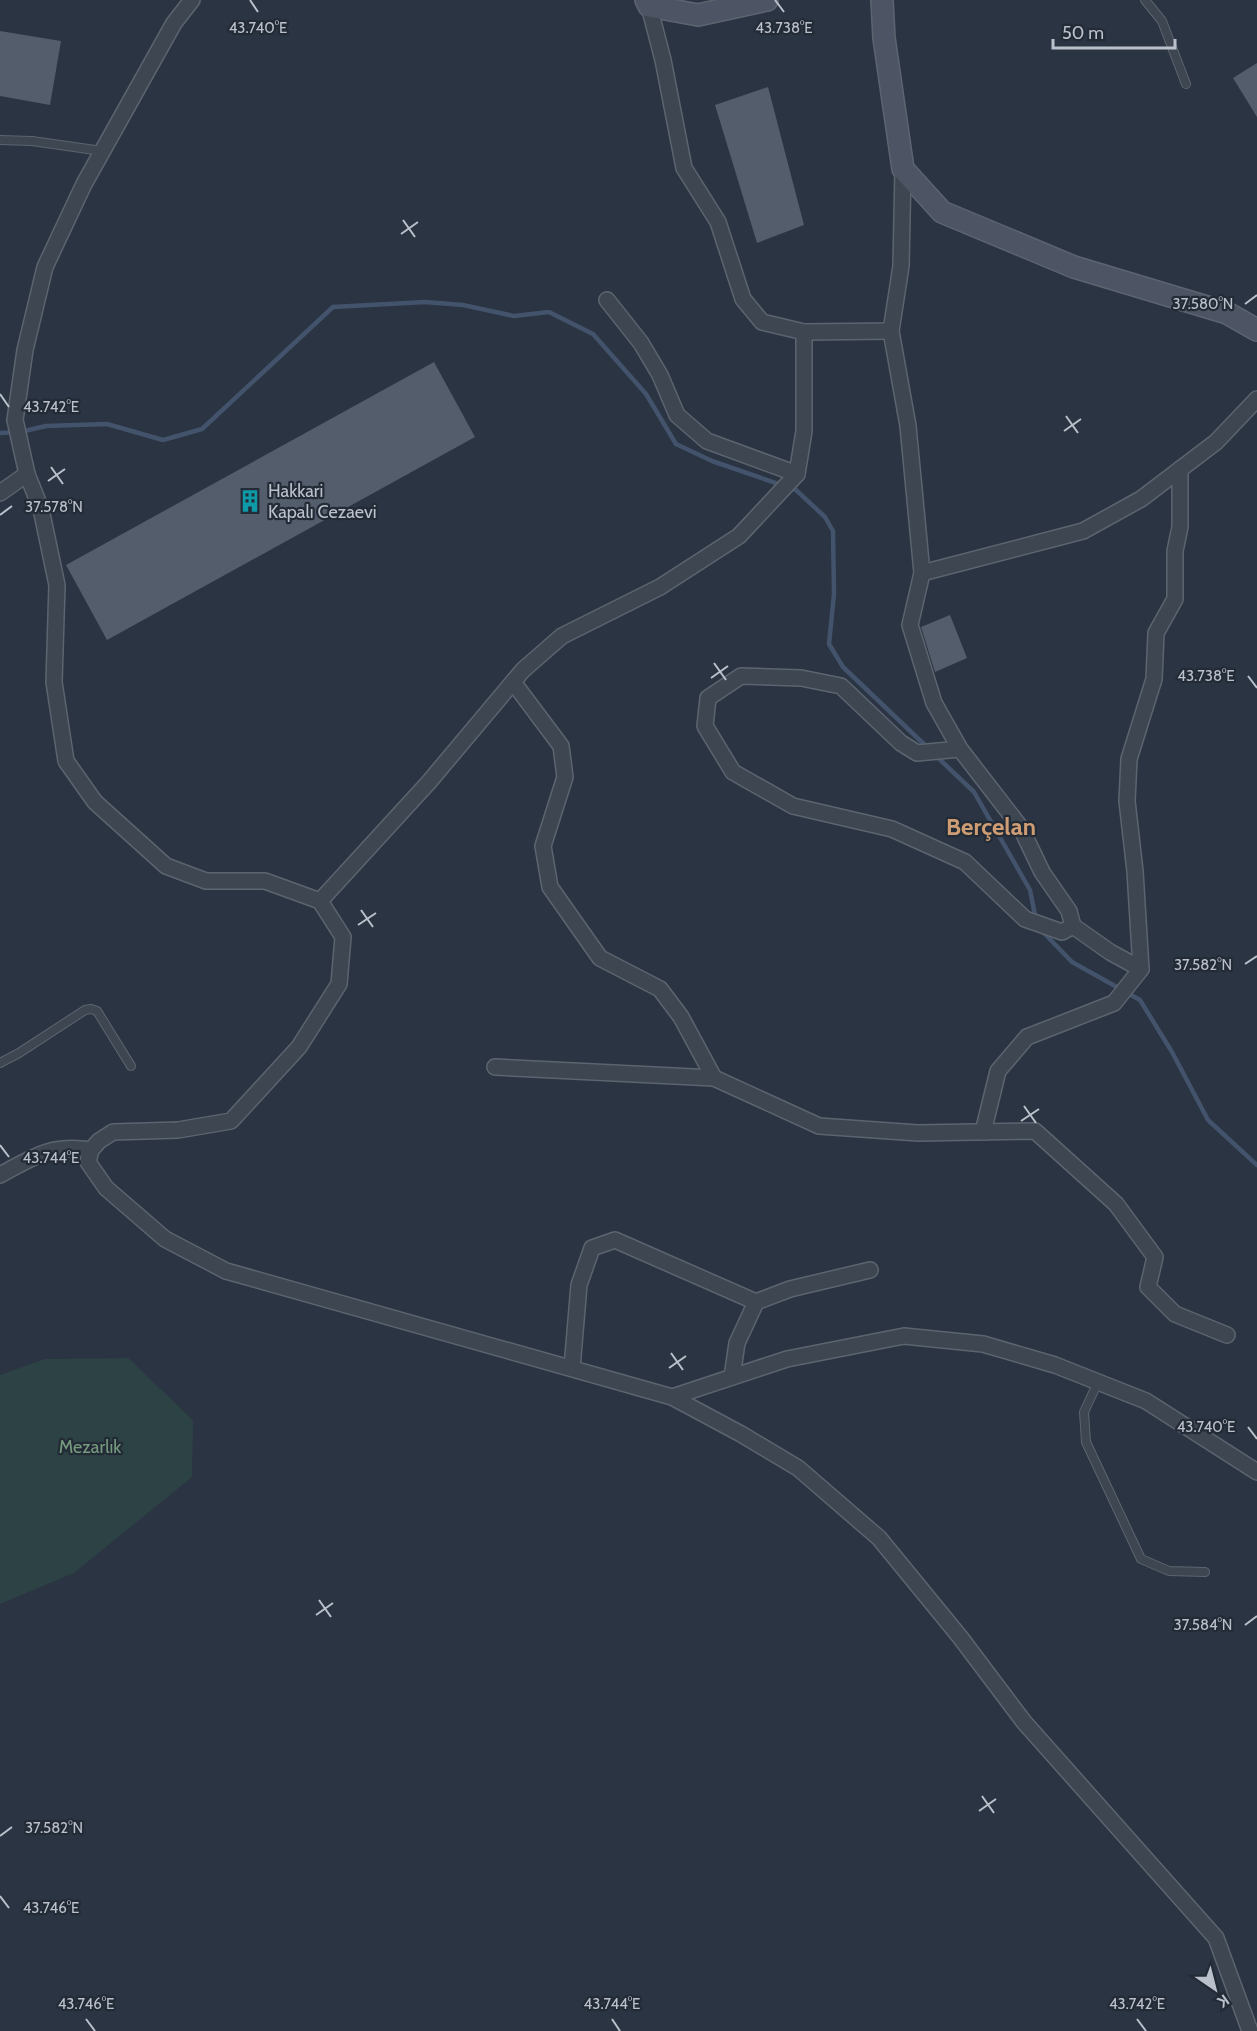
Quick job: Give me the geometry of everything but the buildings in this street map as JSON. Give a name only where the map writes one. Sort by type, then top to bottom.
[{"type":"main road","points":[[647,3],[699,15],[767,0]]},
{"type":"main road","points":[[882,0],[884,38],[903,169],[942,212],[1074,267],[1227,313],[1257,330]]},
{"type":"street","points":[[192,0],[174,23],[84,184],[45,267],[25,350],[15,420],[27,474],[41,509],[57,585],[54,682],[66,760],[95,802],[166,866],[206,881],[265,881],[320,901],[344,937],[339,984],[298,1047],[231,1121],[178,1130],[113,1132],[92,1150],[88,1162],[106,1188],[165,1239],[226,1271],[672,1397],[798,1468],[879,1538],[960,1637],[1024,1722],[1216,1938],[1250,2031]]},
{"type":"street","points":[[647,3],[663,60],[684,168],[718,222],[743,299],[762,322],[804,332],[891,332]]},
{"type":"street","points":[[903,169],[901,266],[891,332],[908,426],[922,573],[910,625],[934,703],[960,749],[1021,828],[1042,872],[1069,911],[1073,927],[1110,952],[1141,969]]},
{"type":"street","points":[[607,300],[660,375],[677,415],[707,441],[797,474]]},
{"type":"street","points":[[320,901],[429,782],[523,670],[562,636],[660,587],[739,536],[797,474],[804,431],[804,332]]},
{"type":"street","points":[[922,573],[1083,531],[1141,499],[1180,470],[1216,442],[1257,399]]},
{"type":"street","points":[[983,1132],[998,1071],[1027,1037],[1114,1004],[1141,969],[1135,871],[1127,801],[1129,759],[1154,679],[1156,633],[1175,599],[1174,551],[1180,527],[1180,470]]},
{"type":"street","points":[[0,493],[27,474]]},
{"type":"street","points":[[960,749],[917,753],[901,743],[841,686],[801,678],[741,676],[708,698],[705,726],[733,772],[793,806],[892,829],[965,862],[1025,919],[1062,932],[1073,927]]},
{"type":"street","points":[[513,682],[561,746],[565,777],[543,846],[550,887],[600,958],[660,989],[681,1017],[714,1078]]},
{"type":"street","points":[[495,1067],[714,1078],[819,1125],[918,1133],[1035,1131],[1116,1204],[1155,1257],[1148,1287],[1175,1314],[1227,1335]]},
{"type":"street","points":[[0,1175],[53,1149],[70,1147],[92,1150]]},
{"type":"street","points":[[572,1368],[579,1285],[592,1248],[615,1240],[756,1302]]},
{"type":"street","points":[[732,1377],[737,1343],[756,1302],[790,1289],[870,1270]]},
{"type":"street","points":[[672,1397],[787,1359],[904,1336],[983,1344],[1055,1365],[1146,1401],[1257,1472]]},
{"type":"lane","points":[[1145,0],[1162,21],[1186,84]]},
{"type":"lane","points":[[0,140],[32,141],[102,151]]},
{"type":"lane","points":[[0,1063],[91,1009],[97,1011],[131,1066]]},
{"type":"lane","points":[[1098,1382],[1084,1412],[1086,1442],[1141,1559],[1170,1571],[1205,1572]]},
{"type":"green space","name":"Mezarlık","points":[[128,1358],[193,1420],[192,1477],[74,1573],[0,1604],[0,1375],[45,1359]]},
{"type":"waterway","points":[[0,433],[20,432],[46,426],[107,424],[163,440],[202,429],[333,307],[425,302],[463,305],[514,316],[549,312],[593,334],[646,394],[676,444],[712,461],[796,490],[825,517],[833,531],[834,594],[829,644],[843,667],[928,748]]},
{"type":"waterway","points":[[934,754],[974,792],[1030,890],[1036,920]]},
{"type":"waterway","points":[[1041,930],[1072,962],[1140,1000],[1172,1052],[1208,1120],[1257,1165]]},
{"type":"place","name":"Hakkari Kapalı Cezaevi","points":[[250,501]]},
{"type":"district","name":"Berçelan","points":[[991,827]]}]
